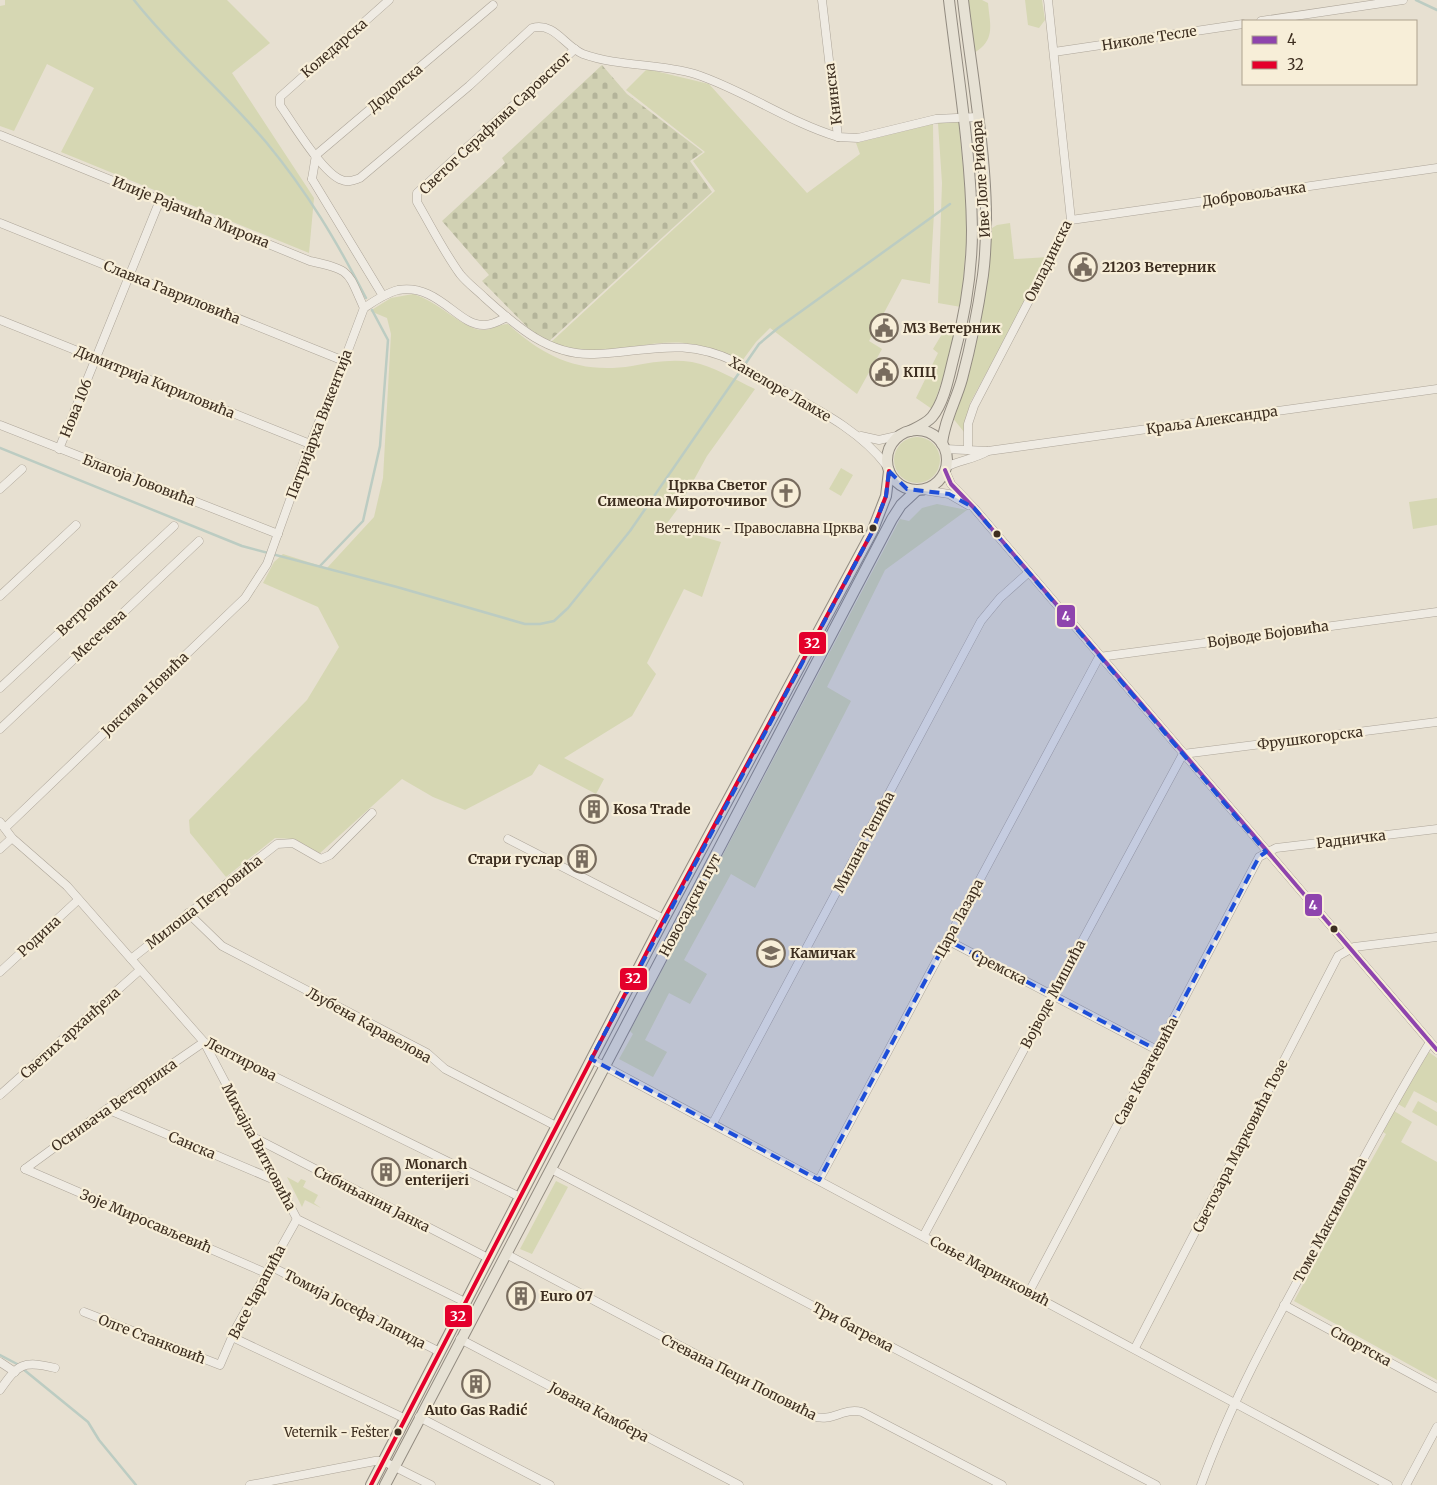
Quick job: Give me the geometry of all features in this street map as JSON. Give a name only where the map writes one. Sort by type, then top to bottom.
[{"type":"main road","name":"Иве Лоле Рибара","points":[[905,433],[932,418],[937,410],[948,378],[962,325],[970,272],[972,229],[949,0]]},
{"type":"main road","name":"Иве Лоле Рибара","points":[[944,447],[945,425],[961,381],[974,326],[983,274],[986,220],[977,117],[963,0]]},
{"type":"main road","points":[[921,430],[931,433],[944,447],[946,468],[937,483],[920,490],[898,484],[888,469],[888,451],[893,442],[905,433],[921,430]]},
{"type":"main road","name":"Новосадски пут","points":[[371,1485],[664,919],[872,532],[886,496],[888,469]]},
{"type":"main road","name":"Новосадски пут","points":[[385,1485],[892,519],[901,506],[920,490]]},
{"type":"street","name":"Коледарска","points":[[316,155],[280,104],[280,97],[390,0]]},
{"type":"street","name":"Книнска","points":[[822,0],[838,137],[858,138],[936,119],[977,117]]},
{"type":"street","name":"Омладинска","points":[[968,450],[968,424],[974,406],[1071,220],[1048,0]]},
{"type":"street","points":[[1268,20],[1403,0]]},
{"type":"street","name":"Додолска","points":[[316,155],[493,4]]},
{"type":"street","name":"Николе Тесле","points":[[1054,52],[1242,24]]},
{"type":"street","points":[[316,155],[327,168],[342,180],[352,181],[360,178],[469,86],[532,28],[540,26],[548,27],[582,53],[612,61],[695,74],[838,137]]},
{"type":"street","name":"Светог Серафима Саровског","points":[[507,317],[461,276],[417,202],[417,192],[576,49]]},
{"type":"street","name":"Илије Рајачића Мирона","points":[[0,135],[310,260],[344,270],[349,276],[364,308]]},
{"type":"street","points":[[316,155],[312,179],[383,296]]},
{"type":"street","points":[[312,179],[316,172],[327,168]]},
{"type":"street","name":"Добровољачка","points":[[1071,220],[1437,168]]},
{"type":"street","name":"Нова 106","points":[[59,449],[160,200]]},
{"type":"street","name":"Славка Гавриловића","points":[[0,223],[344,361]]},
{"type":"street","points":[[364,308],[383,296],[404,290],[422,291],[477,324],[491,324],[507,317]]},
{"type":"street","name":"Патријарха Викентија","points":[[271,553],[310,444],[364,308]]},
{"type":"street","name":"Ханелоре Ламхе","points":[[507,317],[532,337],[557,348],[575,353],[592,354],[668,346],[686,346],[717,353],[743,366],[852,432],[872,447],[888,469]]},
{"type":"street","name":"Димитрија Кириловића","points":[[0,320],[310,444]]},
{"type":"street","name":"Краља Александра","points":[[988,451],[1437,389]]},
{"type":"street","name":"Благоја Јововића","points":[[0,425],[278,534]]},
{"type":"street","name":"Ханелоре Ламхе","points":[[852,432],[874,440],[905,433]]},
{"type":"street","points":[[944,447],[988,451]]},
{"type":"street","points":[[988,451],[979,456],[958,461],[946,468],[951,484],[974,508],[1099,657],[1349,948],[1433,1041],[1437,1050]]},
{"type":"street","points":[[0,489],[22,469]]},
{"type":"street","points":[[920,490],[949,494],[974,508]]},
{"type":"street","points":[[0,596],[76,525]]},
{"type":"street","name":"Ветровита","points":[[0,688],[174,526]]},
{"type":"street","name":"Месечева","points":[[0,729],[199,541]]},
{"type":"street","name":"Јоксима Новића","points":[[3,825],[245,598],[258,580],[271,553]]},
{"type":"street","name":"Милана Тепића","points":[[713,1123],[981,621],[1000,598],[1028,573]]},
{"type":"street","name":"Војводе Бојовића","points":[[1099,657],[1437,612]]},
{"type":"street","name":"Цара Лазара","points":[[819,1180],[1099,657]]},
{"type":"street","name":"Фрушкогорска","points":[[1183,754],[1437,722]]},
{"type":"street","name":"Војводе Мишића","points":[[924,1235],[1183,754]]},
{"type":"street","name":"Милоша Петровића","points":[[131,959],[277,844],[293,843],[321,859],[330,855],[372,813]]},
{"type":"street","name":"Лептирова","points":[[3,825],[12,838],[67,886],[204,1042],[520,1197]]},
{"type":"street","name":"Радничка","points":[[1266,852],[1276,848],[1437,829]]},
{"type":"street","points":[[0,849],[12,838]]},
{"type":"street","name":"Новосадски пут","points":[[508,840],[664,919]]},
{"type":"street","name":"Саве Ковачевића","points":[[1029,1292],[1260,857],[1266,852]]},
{"type":"street","name":"Родина","points":[[0,972],[78,900]]},
{"type":"street","name":"Љубена Каравелова","points":[[188,913],[222,946],[427,1053],[445,1069],[556,1126]]},
{"type":"street","points":[[1349,948],[1437,937]]},
{"type":"street","name":"Сремска","points":[[947,940],[1157,1050]]},
{"type":"street","name":"Светозара Марковића Тозе","points":[[1135,1348],[1338,956],[1349,948]]},
{"type":"street","name":"Светих арханђела","points":[[0,1095],[140,970]]},
{"type":"street","name":"Томе Максимовића","points":[[1201,1485],[1236,1402],[1284,1305],[1392,1106],[1433,1041]]},
{"type":"street","name":"Оснивача Ветерника","points":[[25,1169],[204,1042]]},
{"type":"street","name":"Михајла Витковића","points":[[204,1042],[297,1219],[466,1302]]},
{"type":"street","name":"Соње Маринковић","points":[[591,1058],[1388,1485]]},
{"type":"street","name":"Санска","points":[[107,1109],[277,1181]]},
{"type":"street","name":"Сибињанин Јанка","points":[[256,1139],[488,1258]]},
{"type":"street","name":"Три багрема","points":[[551,1168],[1156,1485]]},
{"type":"street","name":"Зоје Миросављевић","points":[[25,1169],[268,1270]]},
{"type":"street","name":"Васе Чарапића","points":[[220,1365],[232,1337],[297,1219]]},
{"type":"street","name":"Стевана Пеци Поповића","points":[[506,1254],[813,1416],[829,1419],[844,1411],[862,1412],[1002,1485]]},
{"type":"street","name":"Томија Јосефа Лапида","points":[[268,1270],[440,1352]]},
{"type":"street","name":"Спортска","points":[[1284,1305],[1437,1388]]},
{"type":"street","name":"Олге Станковић","points":[[84,1312],[220,1365]]},
{"type":"street","points":[[232,1337],[406,1419]]},
{"type":"street","name":"Јована Камбера","points":[[460,1339],[739,1485]]},
{"type":"street","points":[[0,1362],[15,1372]]},
{"type":"street","points":[[0,1390],[21,1367],[34,1363],[55,1368]]},
{"type":"street","points":[[420,1417],[550,1485]]},
{"type":"street","points":[[1406,1485],[1437,1427]]},
{"type":"street","points":[[250,1485],[364,1462],[383,1461],[431,1485]]},
{"type":"highlighted area","points":[[889,471],[907,489],[949,494],[974,508],[1266,852],[1259,857],[1157,1050],[947,940],[819,1180],[591,1059],[872,532],[886,496]]},
{"type":"green space","points":[[5,0],[227,0],[270,43],[232,73],[314,198],[309,253],[61,152],[94,88],[47,64],[14,131],[0,126],[0,6],[5,5]]},
{"type":"green space","points":[[968,0],[982,0],[988,3],[990,18],[989,37],[986,43],[974,53]]},
{"type":"green space","points":[[1025,0],[1042,0],[1045,20],[1039,28],[1028,25]]},
{"type":"green space","points":[[602,65],[627,94],[703,152],[690,161],[712,192],[545,345],[482,281],[489,275],[442,221],[505,163],[502,158]]},
{"type":"green space","points":[[647,69],[709,84],[807,193],[860,154],[856,143],[933,124],[934,213],[930,284],[902,279],[869,341],[882,349],[857,394],[770,328],[756,342],[742,361],[707,347],[684,343],[590,351],[550,343],[715,191],[693,161],[705,152],[626,90]]},
{"type":"green space","points":[[959,121],[968,222],[961,307],[938,303],[942,183],[938,123]]},
{"type":"green space","points":[[1010,223],[1014,259],[1049,257],[970,403],[964,432],[952,417],[989,267],[992,228],[997,225]]},
{"type":"green space","points":[[413,294],[431,302],[466,325],[474,328],[485,330],[508,324],[536,346],[564,361],[596,368],[632,366],[662,361],[692,362],[716,370],[755,389],[707,456],[679,507],[665,526],[721,542],[702,597],[684,589],[647,663],[656,674],[632,716],[564,758],[604,779],[596,794],[539,764],[532,775],[465,810],[433,797],[402,779],[319,854],[295,839],[275,838],[226,877],[190,833],[189,820],[307,700],[339,647],[318,607],[263,583],[274,562],[283,554],[327,568],[374,517],[383,478],[391,334],[387,318],[370,311],[391,298]]},
{"type":"green space","points":[[958,328],[932,409],[916,398],[938,353],[933,349],[945,329]]},
{"type":"green space","points":[[922,437],[926,438],[936,447],[939,451],[939,469],[930,479],[922,483],[912,483],[904,479],[895,469],[894,455],[898,447],[908,438]]},
{"type":"green space","points":[[841,468],[853,475],[841,496],[829,489]]},
{"type":"green space","points":[[1437,498],[1437,525],[1413,529],[1409,502]]},
{"type":"green space","points":[[937,504],[967,510],[885,570],[827,687],[851,701],[755,888],[731,874],[684,960],[707,974],[690,1004],[669,993],[645,1040],[667,1052],[653,1077],[619,1059],[633,1034],[630,1031],[900,519],[909,521],[922,508]]},
{"type":"green space","points":[[1429,1052],[1437,1058],[1437,1103],[1414,1091],[1405,1108],[1398,1104]]},
{"type":"green space","points":[[1418,1101],[1437,1112],[1437,1126],[1412,1112]]},
{"type":"green space","points":[[1394,1111],[1412,1122],[1401,1142],[1437,1162],[1437,1380],[1294,1301],[1386,1134],[1383,1132]]},
{"type":"green space","points":[[287,1177],[298,1183],[301,1179],[306,1181],[303,1187],[318,1195],[314,1203],[321,1208],[305,1200],[302,1207]]},
{"type":"green space","points":[[556,1181],[568,1187],[532,1254],[520,1249]]},
{"type":"waterway","points":[[134,0],[149,19],[250,124],[281,161],[321,217],[366,298]]},
{"type":"waterway","points":[[1416,0],[1437,10]]},
{"type":"waterway","points":[[0,448],[242,546],[397,587],[525,624],[540,624],[554,621],[568,608],[630,531],[759,344],[778,328],[950,204]]},
{"type":"waterway","points":[[320,566],[363,521],[380,446],[388,340],[372,310]]},
{"type":"waterway","points":[[0,1355],[19,1365]]},
{"type":"waterway","points":[[23,1369],[88,1422],[99,1440],[136,1485]]},
{"type":"transit line","name":"4","points":[[945,470],[951,484],[974,508],[1437,1050]]},
{"type":"transit line","name":"32","points":[[371,1485],[664,919],[872,532],[886,496],[889,471]]},
{"type":"place","name":"21203 Ветерник","points":[[1083,267]]},
{"type":"place","name":"МЗ Ветерник","points":[[884,328]]},
{"type":"place","name":"КПЦ","points":[[884,372]]},
{"type":"place","name":"Црква Светог Симеона Мироточивог","points":[[786,493]]},
{"type":"place","name":"Ветерник - Православна Црква","points":[[873,528]]},
{"type":"place","name":"Kosa Trade","points":[[594,809]]},
{"type":"place","name":"Стари гуслар","points":[[582,859]]},
{"type":"place","name":"Камичак","points":[[771,953]]},
{"type":"place","name":"Monarch enterijeri","points":[[386,1172]]},
{"type":"place","name":"Euro 07","points":[[521,1296]]},
{"type":"place","name":"Auto Gas Radić","points":[[476,1384]]},
{"type":"place","name":"Veternik - Fešter","points":[[398,1432]]}]
